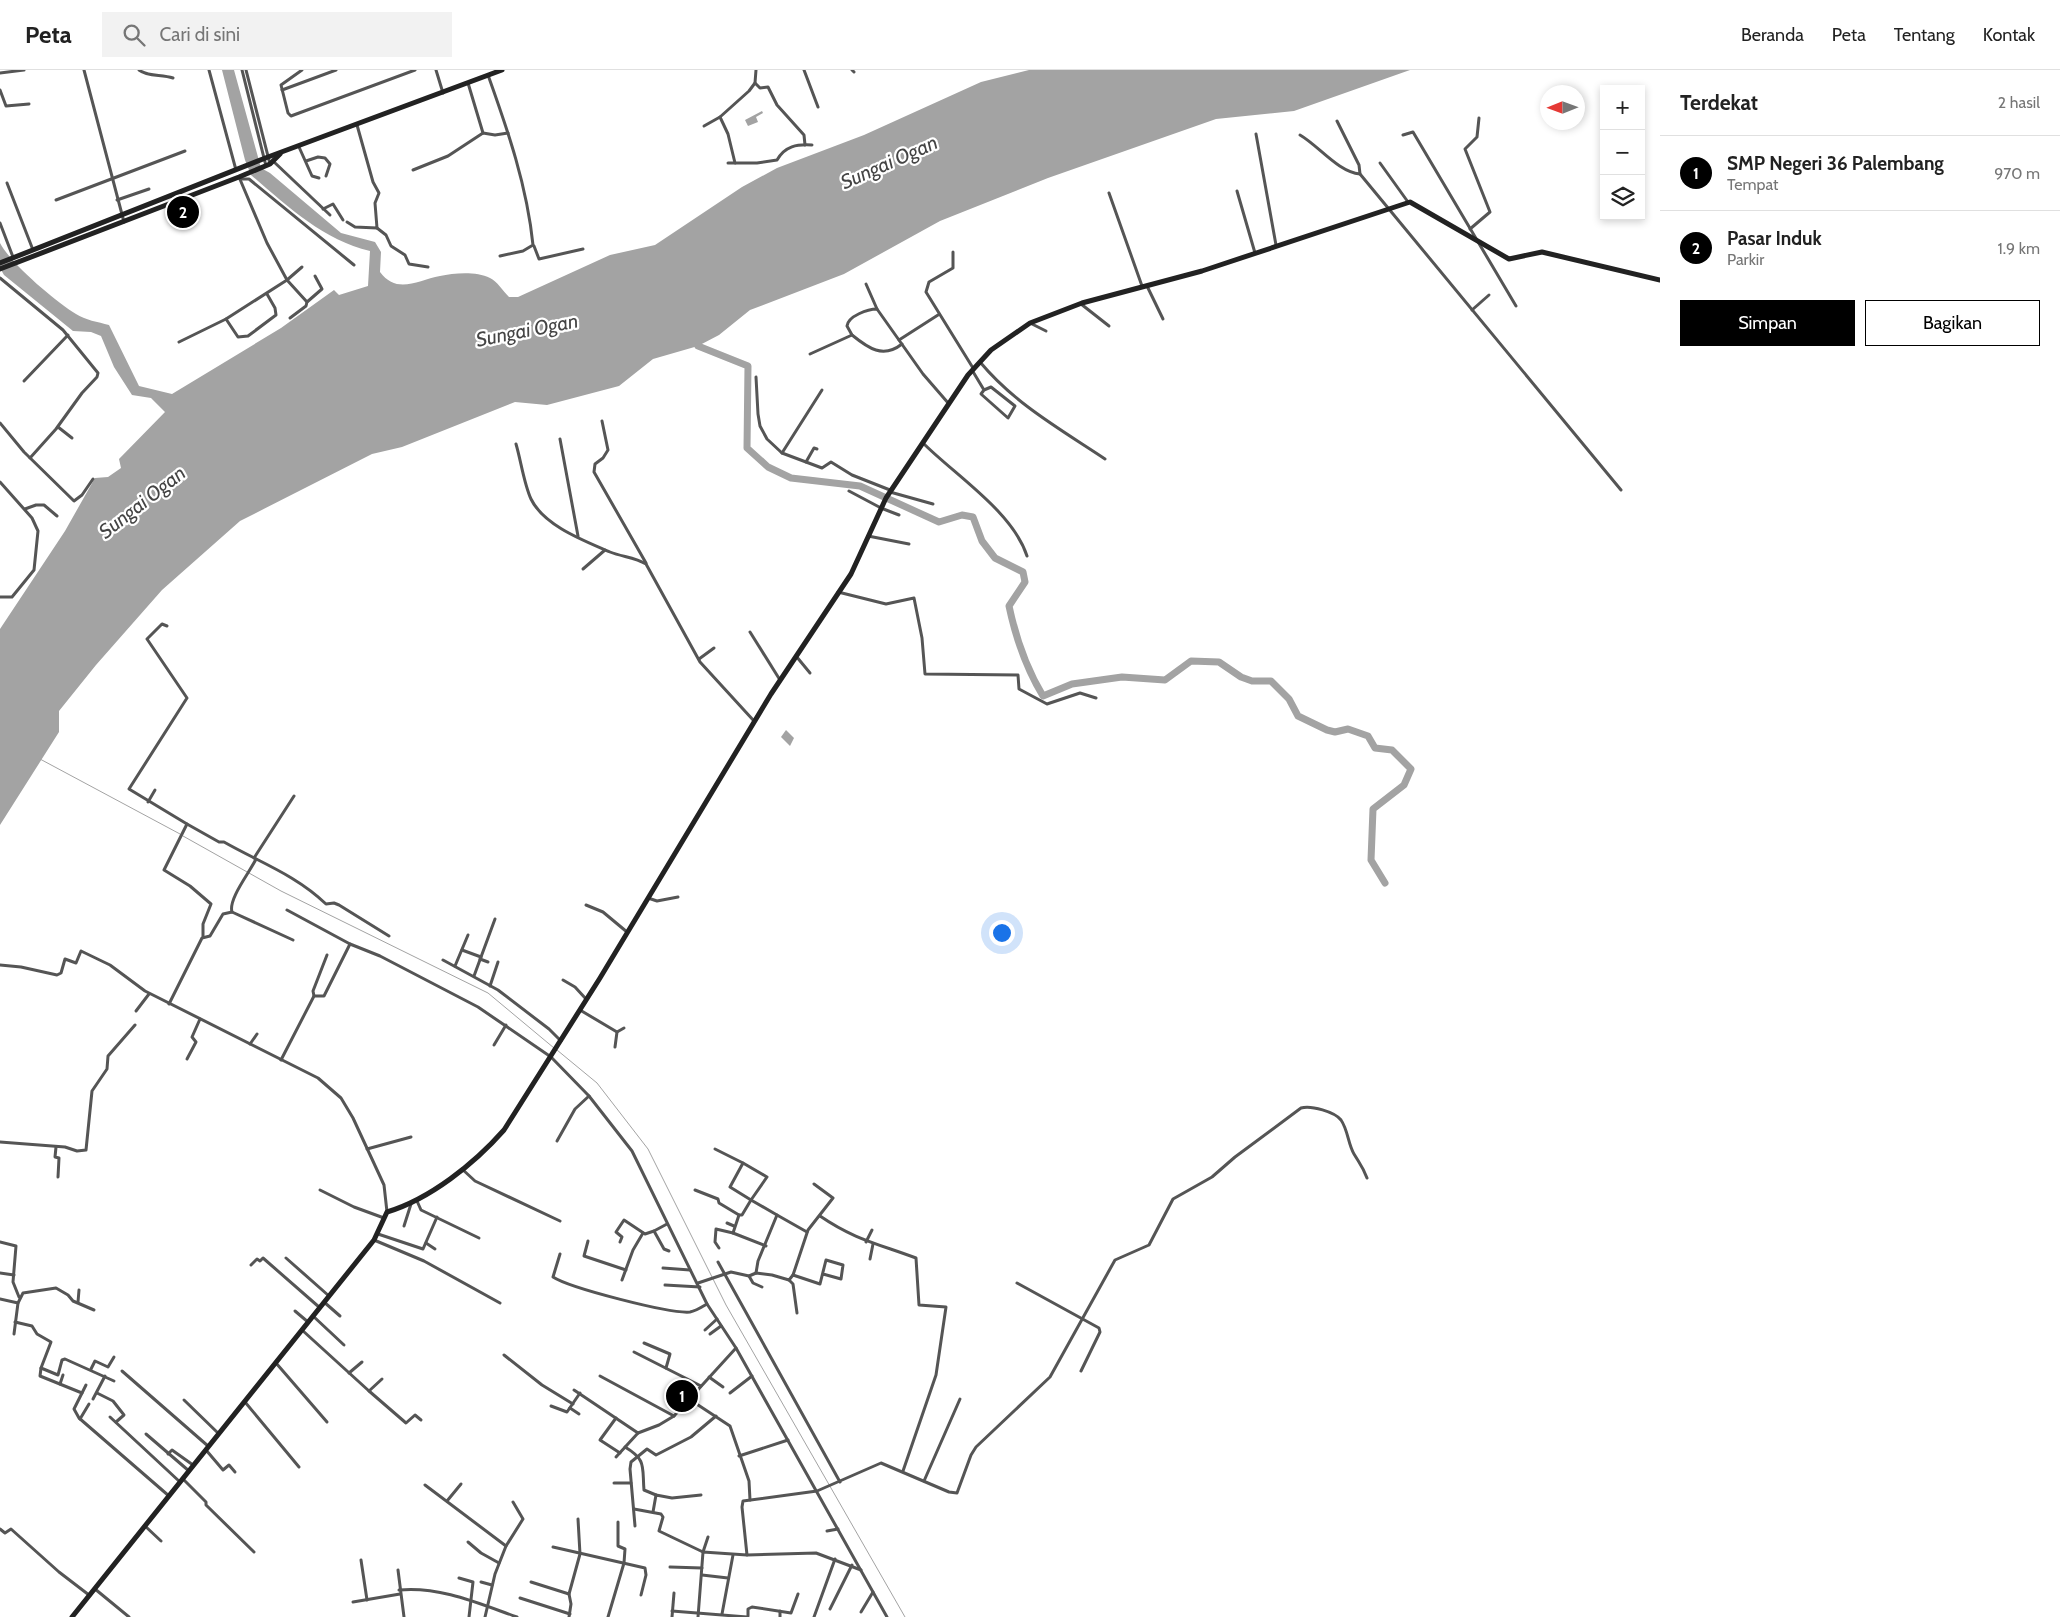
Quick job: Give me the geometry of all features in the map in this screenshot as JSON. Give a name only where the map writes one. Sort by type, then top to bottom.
[{"type":"street","points":[[0,73],[24,70]]},
{"type":"street","points":[[84,70],[123,219]]},
{"type":"street","points":[[139,70],[144,73],[173,78]]},
{"type":"street","points":[[209,70],[236,170]]},
{"type":"street","points":[[243,70],[263,159],[330,215]]},
{"type":"street","points":[[302,70],[282,83],[288,113],[292,116],[415,70]]},
{"type":"street","points":[[282,90],[336,70]]},
{"type":"street","points":[[436,70],[443,93]]},
{"type":"street","points":[[0,264],[123,219],[246,165],[299,147],[502,70]]},
{"type":"street","points":[[704,126],[731,110],[755,83],[756,70]]},
{"type":"street","points":[[804,70],[818,107]]},
{"type":"street","points":[[488,75],[508,132],[530,216],[533,245],[539,259],[583,249]]},
{"type":"street","points":[[468,83],[483,133]]},
{"type":"street","points":[[755,83],[760,88],[768,87],[777,105],[804,135],[805,144]]},
{"type":"street","points":[[0,90],[6,106],[29,104]]},
{"type":"street","points":[[720,117],[728,134],[735,163]]},
{"type":"street","points":[[1470,229],[1484,219],[1490,211],[1464,149],[1477,137],[1479,118]]},
{"type":"street","points":[[1337,121],[1359,165],[1360,174],[1621,490]]},
{"type":"street","points":[[357,125],[373,182],[379,193],[374,203],[377,228]]},
{"type":"street","points":[[413,170],[448,156],[483,133],[495,135],[508,132]]},
{"type":"street","points":[[1403,135],[1413,132],[1516,306]]},
{"type":"street","points":[[1256,134],[1276,245]]},
{"type":"street","points":[[1300,135],[1336,162],[1352,172],[1360,174]]},
{"type":"street","points":[[728,163],[757,163],[777,160],[783,150],[805,144],[812,145]]},
{"type":"street","points":[[299,147],[312,176],[319,178]]},
{"type":"street","points":[[56,200],[185,151]]},
{"type":"street","points":[[0,269],[33,251],[239,178],[268,164],[281,153]]},
{"type":"street","points":[[306,161],[318,157],[325,158],[330,168],[326,176]]},
{"type":"street","points":[[1380,163],[1406,202],[1510,259],[1542,252],[1660,280]]},
{"type":"street","points":[[239,178],[249,179],[354,266]]},
{"type":"street","points":[[239,178],[267,243],[287,280],[307,302]]},
{"type":"street","points":[[8,183],[33,251]]},
{"type":"street","points":[[117,200],[149,189]]},
{"type":"street","points":[[1237,191],[1255,252]]},
{"type":"street","points":[[1109,193],[1145,287],[1163,320]]},
{"type":"street","points":[[387,1212],[414,1202],[437,1189],[493,1143],[504,1130],[580,1010],[780,680],[850,574],[885,499],[973,370],[991,350],[1030,323],[1080,303],[1202,271],[1406,202]]},
{"type":"street","points":[[323,209],[333,204],[345,221],[355,227],[377,228],[386,235],[391,246],[405,255],[409,264],[428,266]]},
{"type":"street","points":[[0,223],[14,260]]},
{"type":"street","points":[[500,256],[526,250],[533,245]]},
{"type":"street","points":[[953,252],[953,268],[929,282],[926,294],[984,390]]},
{"type":"street","points":[[179,342],[267,294],[302,267]]},
{"type":"street","points":[[290,318],[306,306],[307,302],[322,289],[314,276]]},
{"type":"street","points":[[0,278],[32,302],[68,335],[96,368],[98,375],[75,402],[58,427],[30,458]]},
{"type":"street","points":[[866,284],[877,309],[923,374],[949,404]]},
{"type":"street","points":[[226,318],[238,336],[248,336],[276,315],[275,308],[267,294]]},
{"type":"street","points":[[1473,309],[1489,295]]},
{"type":"street","points":[[1080,303],[1109,326]]},
{"type":"street","points":[[877,309],[862,313],[849,320],[847,326],[852,335],[873,350],[885,353],[895,350],[902,344]]},
{"type":"street","points":[[899,340],[938,315]]},
{"type":"street","points":[[1030,323],[1046,331]]},
{"type":"street","points":[[24,382],[68,335]]},
{"type":"street","points":[[810,354],[852,335]]},
{"type":"street","points":[[980,362],[1000,386],[1020,402],[1105,458]]},
{"type":"street","points":[[756,377],[760,426],[767,439],[782,453],[824,468],[831,462],[852,475],[890,491],[933,504]]},
{"type":"street","points":[[991,387],[1015,406],[1008,418],[981,394],[984,390],[991,387]]},
{"type":"street","points":[[782,453],[822,390]]},
{"type":"street","points":[[602,421],[608,450],[603,458],[595,464],[594,472],[699,659],[755,721]]},
{"type":"street","points":[[0,423],[30,458],[74,501],[82,495],[93,479]]},
{"type":"street","points":[[58,427],[72,438]]},
{"type":"street","points":[[560,439],[578,536]]},
{"type":"street","points":[[516,444],[531,499],[537,509],[555,524],[605,550],[646,564]]},
{"type":"street","points":[[923,444],[989,501],[1023,545],[1027,556]]},
{"type":"street","points":[[806,462],[814,448],[817,449]]},
{"type":"street","points":[[0,482],[35,522],[38,531],[34,570],[12,597],[0,597]]},
{"type":"street","points":[[849,491],[899,515]]},
{"type":"street","points":[[25,510],[36,505],[44,505],[57,516]]},
{"type":"street","points":[[868,536],[909,544]]},
{"type":"street","points":[[583,569],[605,550]]},
{"type":"street","points":[[838,592],[886,604],[915,598],[922,638],[925,674],[1018,675],[1019,689],[1047,704],[1080,693],[1096,698]]},
{"type":"street","points":[[168,626],[162,624],[147,639],[187,696],[130,788],[148,802],[187,825],[255,858],[295,880],[326,904],[334,903],[338,905],[389,936]]},
{"type":"street","points":[[750,632],[780,680]]},
{"type":"street","points":[[699,659],[714,648]]},
{"type":"street","points":[[795,656],[810,673]]},
{"type":"street","points":[[148,802],[155,790]]},
{"type":"street","points":[[232,912],[231,907],[255,858],[294,796]]},
{"type":"street","points":[[169,1004],[204,936],[203,924],[211,904],[190,886],[164,871],[187,825]]},
{"type":"street","points":[[647,898],[657,901],[678,897]]},
{"type":"street","points":[[586,905],[603,912],[627,932]]},
{"type":"street","points":[[287,910],[350,944],[380,956],[478,1007],[552,1055],[589,1096],[632,1152],[666,1224],[708,1304],[736,1348],[819,1491],[886,1616]]},
{"type":"street","points":[[204,936],[210,936],[223,914],[232,912],[293,940]]},
{"type":"street","points":[[474,976],[496,920]]},
{"type":"street","points":[[455,966],[468,935]]},
{"type":"street","points":[[314,996],[324,996],[350,944]]},
{"type":"street","points":[[462,950],[488,962]]},
{"type":"street","points":[[0,965],[21,967],[57,975],[60,973],[65,959],[76,962],[81,951],[110,965],[149,994],[318,1078],[334,1091],[348,1108],[384,1185],[387,1212],[374,1240],[72,1617]]},
{"type":"street","points":[[281,1060],[314,996],[313,991],[327,955]]},
{"type":"street","points":[[443,960],[498,990],[549,1029],[560,1042]]},
{"type":"street","points":[[491,986],[498,962]]},
{"type":"street","points":[[563,980],[575,988],[586,1000]]},
{"type":"street","points":[[136,1011],[149,994]]},
{"type":"street","points":[[580,1010],[617,1032]]},
{"type":"street","points":[[187,1059],[196,1042],[192,1037],[200,1019]]},
{"type":"street","points":[[0,1142],[56,1147],[77,1151],[86,1150],[92,1091],[107,1069],[108,1056],[135,1025]]},
{"type":"street","points":[[494,1046],[506,1025]]},
{"type":"street","points":[[617,1032],[624,1028]]},
{"type":"street","points":[[615,1047],[617,1032]]},
{"type":"street","points":[[250,1044],[257,1034]]},
{"type":"street","points":[[557,1141],[575,1109],[589,1096]]},
{"type":"street","points":[[747,1555],[742,1502],[819,1491],[881,1463],[949,1492],[957,1493],[971,1455],[1050,1377],[1081,1318],[1115,1260],[1150,1244],[1173,1198],[1212,1177],[1235,1157],[1301,1108],[1314,1107],[1340,1118],[1354,1154],[1362,1163],[1367,1178]]},
{"type":"street","points":[[367,1149],[411,1137]]},
{"type":"street","points":[[56,1147],[55,1157],[59,1158],[58,1177]]},
{"type":"street","points":[[715,1149],[767,1178],[750,1200],[742,1215],[739,1215],[733,1232]]},
{"type":"street","points":[[743,1163],[730,1187],[807,1232]]},
{"type":"street","points":[[462,1168],[474,1181],[560,1220]]},
{"type":"street","points":[[789,1280],[793,1275],[807,1232],[833,1198],[814,1184]]},
{"type":"street","points":[[320,1190],[354,1207],[385,1218]]},
{"type":"street","points":[[695,1190],[718,1199],[719,1203],[739,1215]]},
{"type":"street","points":[[414,1202],[421,1210],[479,1238]]},
{"type":"street","points":[[404,1226],[414,1202]]},
{"type":"street","points":[[756,1272],[758,1261],[778,1215]]},
{"type":"street","points":[[820,1216],[841,1231],[866,1242],[916,1258],[919,1305],[946,1307],[936,1375],[903,1471]]},
{"type":"street","points":[[378,1234],[423,1249],[437,1217]]},
{"type":"street","points":[[620,1242],[622,1237],[616,1232],[624,1220],[643,1233],[654,1231],[666,1224]]},
{"type":"street","points":[[727,1223],[734,1226]]},
{"type":"street","points":[[719,1248],[715,1242],[716,1229],[733,1232],[766,1246]]},
{"type":"street","points":[[866,1242],[872,1230]]},
{"type":"street","points":[[654,1231],[664,1249],[670,1251]]},
{"type":"street","points":[[622,1280],[633,1250],[643,1233]]},
{"type":"street","points":[[374,1240],[424,1261],[500,1304]]},
{"type":"street","points":[[588,1240],[584,1256],[626,1270]]},
{"type":"street","points":[[0,1242],[16,1246],[13,1282],[19,1298]]},
{"type":"street","points":[[426,1243],[435,1249]]},
{"type":"street","points":[[870,1258],[873,1244]]},
{"type":"street","points":[[560,1254],[553,1277],[573,1286],[625,1300],[689,1312],[708,1304]]},
{"type":"street","points":[[251,1265],[257,1259],[260,1261],[263,1258],[320,1308]]},
{"type":"street","points":[[286,1258],[305,1272],[329,1296]]},
{"type":"street","points":[[793,1275],[820,1284],[822,1274],[826,1260],[843,1265],[841,1279],[822,1274]]},
{"type":"street","points":[[718,1262],[722,1274],[839,1482]]},
{"type":"street","points":[[663,1268],[690,1270]]},
{"type":"street","points":[[665,1285],[699,1285],[722,1274],[731,1272],[749,1276],[756,1272],[789,1280],[793,1284],[797,1313]]},
{"type":"street","points":[[0,1273],[14,1275]]},
{"type":"street","points":[[749,1276],[753,1283],[762,1287]]},
{"type":"street","points":[[1017,1283],[1081,1318],[1100,1331],[1081,1371]]},
{"type":"street","points":[[14,1334],[19,1298],[23,1293],[56,1288],[68,1295],[73,1302],[78,1302],[94,1310]]},
{"type":"street","points":[[78,1302],[79,1290]]},
{"type":"street","points":[[0,1299],[18,1303]]},
{"type":"street","points":[[324,1302],[340,1316]]},
{"type":"street","points":[[295,1311],[308,1322]]},
{"type":"street","points":[[313,1316],[344,1345]]},
{"type":"street","points":[[704,1330],[718,1320]]},
{"type":"street","points":[[15,1322],[32,1326],[37,1334],[51,1342],[41,1368],[40,1376],[82,1393]]},
{"type":"street","points":[[710,1334],[721,1326]]},
{"type":"street","points":[[302,1330],[369,1392],[406,1423],[415,1415],[421,1420]]},
{"type":"street","points":[[644,1343],[670,1354],[666,1368]]},
{"type":"street","points":[[616,1457],[638,1432],[674,1416],[736,1348]]},
{"type":"street","points":[[634,1352],[701,1386]]},
{"type":"street","points":[[504,1355],[542,1385],[573,1404]]},
{"type":"street","points":[[91,1369],[96,1361],[108,1367],[114,1357]]},
{"type":"street","points":[[41,1368],[58,1375],[62,1360],[65,1359],[114,1380]]},
{"type":"street","points":[[349,1373],[362,1362]]},
{"type":"street","points":[[276,1363],[327,1422]]},
{"type":"street","points":[[122,1371],[207,1448],[223,1470],[230,1465],[235,1472]]},
{"type":"street","points":[[60,1384],[63,1375]]},
{"type":"street","points":[[93,1399],[105,1376]]},
{"type":"street","points":[[600,1376],[674,1416]]},
{"type":"street","points":[[730,1394],[752,1376]]},
{"type":"street","points":[[709,1377],[723,1387]]},
{"type":"street","points":[[369,1392],[382,1379]]},
{"type":"street","points":[[86,1384],[74,1409],[80,1419],[169,1496]]},
{"type":"street","points":[[574,1390],[638,1432]]},
{"type":"street","points":[[97,1393],[113,1401],[124,1414],[116,1422]]},
{"type":"street","points":[[551,1406],[565,1412],[580,1393]]},
{"type":"street","points":[[689,1399],[730,1426],[749,1481],[750,1500]]},
{"type":"street","points":[[924,1481],[960,1399]]},
{"type":"street","points":[[184,1400],[219,1434]]},
{"type":"street","points":[[245,1402],[299,1467]]},
{"type":"street","points":[[80,1419],[89,1404]]},
{"type":"street","points":[[570,1408],[579,1414]]},
{"type":"street","points":[[635,1526],[630,1463],[648,1448],[655,1455],[691,1437],[716,1416]]},
{"type":"street","points":[[110,1417],[206,1502],[206,1505],[254,1552]]},
{"type":"street","points":[[616,1418],[600,1440],[620,1453]]},
{"type":"street","points":[[146,1434],[189,1472]]},
{"type":"street","points":[[739,1456],[788,1440]]},
{"type":"street","points":[[625,1447],[639,1456],[643,1465],[644,1490],[656,1495],[672,1498],[701,1495]]},
{"type":"street","points":[[168,1454],[172,1450],[193,1466]]},
{"type":"street","points":[[614,1483],[632,1483]]},
{"type":"street","points":[[447,1501],[461,1484]]},
{"type":"street","points":[[426,1485],[506,1546]]},
{"type":"street","points":[[653,1512],[656,1495]]},
{"type":"street","points":[[485,1617],[486,1605],[499,1563],[506,1546],[523,1518],[513,1502]]},
{"type":"street","points":[[634,1509],[653,1512],[663,1516],[659,1531],[703,1552],[733,1556],[816,1553],[862,1570]]},
{"type":"street","points":[[569,1615],[571,1604],[569,1594],[580,1554],[578,1520]]},
{"type":"street","points":[[608,1617],[624,1563],[625,1550],[618,1546],[618,1522]]},
{"type":"street","points":[[145,1526],[161,1541]]},
{"type":"street","points":[[0,1529],[5,1533],[11,1529],[59,1572],[90,1595]]},
{"type":"street","points":[[827,1531],[838,1529]]},
{"type":"street","points":[[698,1615],[703,1552],[708,1538]]},
{"type":"street","points":[[468,1542],[481,1553],[499,1563]]},
{"type":"street","points":[[553,1547],[646,1569],[641,1595]]},
{"type":"street","points":[[722,1614],[733,1556]]},
{"type":"street","points":[[814,1617],[835,1559]]},
{"type":"street","points":[[360,1560],[367,1600]]},
{"type":"street","points":[[830,1608],[852,1565]]},
{"type":"street","points":[[670,1567],[702,1568]]},
{"type":"street","points":[[398,1570],[404,1617]]},
{"type":"street","points":[[701,1575],[728,1578]]},
{"type":"street","points":[[459,1578],[473,1582],[469,1617]]},
{"type":"street","points":[[481,1582],[492,1585]]},
{"type":"street","points":[[531,1582],[569,1594]]},
{"type":"street","points":[[95,1589],[129,1617]]},
{"type":"street","points":[[353,1602],[400,1592],[431,1590],[486,1605],[517,1617]]},
{"type":"street","points":[[861,1612],[873,1592]]},
{"type":"street","points":[[672,1617],[674,1593]]},
{"type":"street","points":[[672,1611],[698,1615],[722,1614],[748,1617],[748,1609],[752,1607],[792,1612],[798,1594]]},
{"type":"street","points":[[520,1598],[575,1617]]},
{"type":"street","points":[[780,1611],[780,1617]]},
{"type":"water","name":"Sungai Ogan","points":[[222,70],[234,70],[261,168],[270,173],[341,233],[375,242],[381,252],[380,272],[387,279],[393,283],[408,284],[452,274],[478,274],[493,279],[509,297],[518,297],[610,255],[655,245],[742,187],[777,168],[864,135],[981,82],[1029,70],[1410,70],[1294,111],[1216,119],[1048,178],[940,221],[844,274],[750,310],[719,335],[698,346],[653,359],[619,386],[547,405],[515,402],[402,447],[372,454],[240,521],[162,590],[96,665],[59,711],[59,732],[0,825],[0,629],[65,531],[95,478],[108,477],[121,468],[119,459],[165,412],[151,398],[132,395],[114,367],[101,336],[91,332],[73,331],[4,275],[0,268],[0,243],[34,282],[67,308],[92,321],[109,325],[139,386],[172,394],[281,328],[334,290],[339,295],[368,286],[370,251],[353,246],[321,230],[292,210],[251,175],[245,160]]},
{"type":"water","points":[[762,111],[763,113],[756,117],[758,122],[748,126],[745,120]]},
{"type":"water","points":[[786,730],[794,738],[790,746],[781,737]]},
{"type":"waterway","points":[[698,346],[748,366],[747,448],[768,467],[791,478],[860,486],[939,522],[962,515],[973,517],[982,541],[995,558],[1023,572],[1025,582],[1009,606],[1022,653],[1043,696],[1072,684],[1122,677],[1165,680],[1191,661],[1219,662],[1241,677],[1252,681],[1271,681],[1289,699],[1298,716],[1327,730],[1335,732],[1348,729],[1368,736],[1375,748],[1392,750],[1411,769],[1404,785],[1373,809],[1371,860],[1385,883]]},
{"type":"waterway","points":[[40,759],[180,834]]},
{"type":"waterway","points":[[183,836],[281,891],[488,993],[554,1048]]},
{"type":"waterway","points":[[557,1050],[597,1083],[648,1149],[726,1305],[905,1617]]},
{"type":"place","name":"Pasar Induk","points":[[183,212]]},
{"type":"place","name":"SMP Negeri 36 Palembang","points":[[682,1396]]}]
